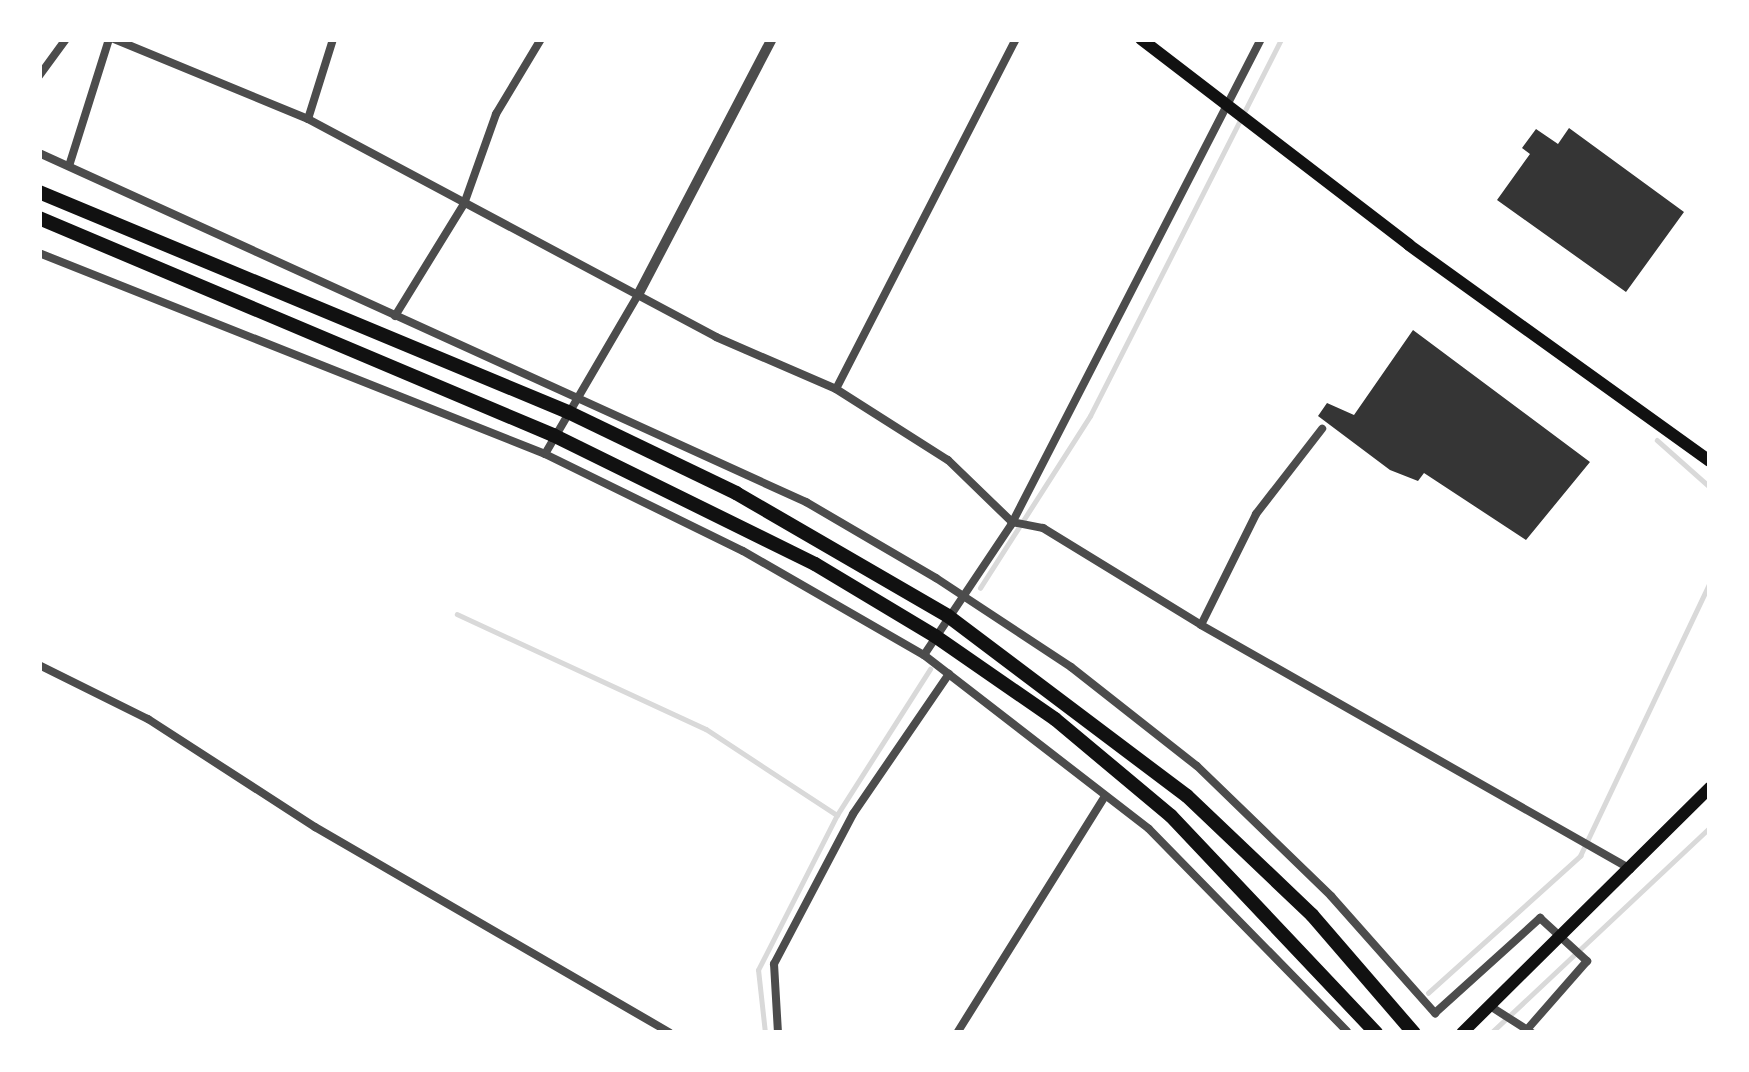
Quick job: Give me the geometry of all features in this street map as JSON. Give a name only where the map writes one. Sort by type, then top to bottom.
[{"type":"highway","points":[[39,192],[568,412],[736,493],[948,616],[1187,796],[1312,915],[1414,1033]]},
{"type":"highway","points":[[39,218],[553,435],[815,564],[935,636],[1038,706],[1171,816],[1243,884],[1376,1033]]},
{"type":"main road","points":[[1141,39],[1710,460]]},
{"type":"main road","points":[[1462,1033],[1710,788]]},
{"type":"street","points":[[39,76],[66,39]]},
{"type":"street","points":[[69,166],[111,39],[308,119],[464,204],[836,389],[949,460],[1012,522],[1043,528],[1201,625],[1630,869]]},
{"type":"street","points":[[308,119],[333,39]]},
{"type":"street","points":[[395,316],[464,204],[496,113],[542,39]]},
{"type":"street","points":[[545,454],[639,293],[772,39]]},
{"type":"street","points":[[836,389],[1016,39]]},
{"type":"street","points":[[924,655],[1012,522],[1261,39]]},
{"type":"street","points":[[39,153],[806,502],[963,596],[1071,667],[1197,766],[1331,896],[1436,1013],[1540,918],[1587,961],[1528,1032],[1490,1006]]},
{"type":"street","points":[[39,253],[357,373],[545,454],[743,551],[924,655],[1105,796],[1224,899],[1347,1031]]},
{"type":"street","points":[[1201,625],[1256,514],[1322,429]]},
{"type":"street","points":[[39,665],[148,719],[295,815],[670,1033]]},
{"type":"street","points":[[778,1033],[774,964],[853,814],[949,674]]},
{"type":"street","points":[[957,1033],[1105,796]]},
{"type":"building","points":[[1569,128],[1684,212],[1626,292],[1497,200],[1530,154],[1522,148],[1536,129],[1558,144]]},
{"type":"building","points":[[1413,330],[1590,462],[1526,540],[1424,473],[1418,481],[1390,470],[1318,416],[1327,403],[1354,415]]},
{"type":"waterway","points":[[980,588],[1090,416],[1281,39]]},
{"type":"waterway","points":[[1657,440],[1710,487]]},
{"type":"waterway","points":[[1428,993],[1580,856],[1710,582]]},
{"type":"waterway","points":[[457,614],[706,729],[837,815]]},
{"type":"waterway","points":[[765,1033],[758,970],[837,815],[930,669]]},
{"type":"waterway","points":[[1491,1033],[1710,827]]}]
